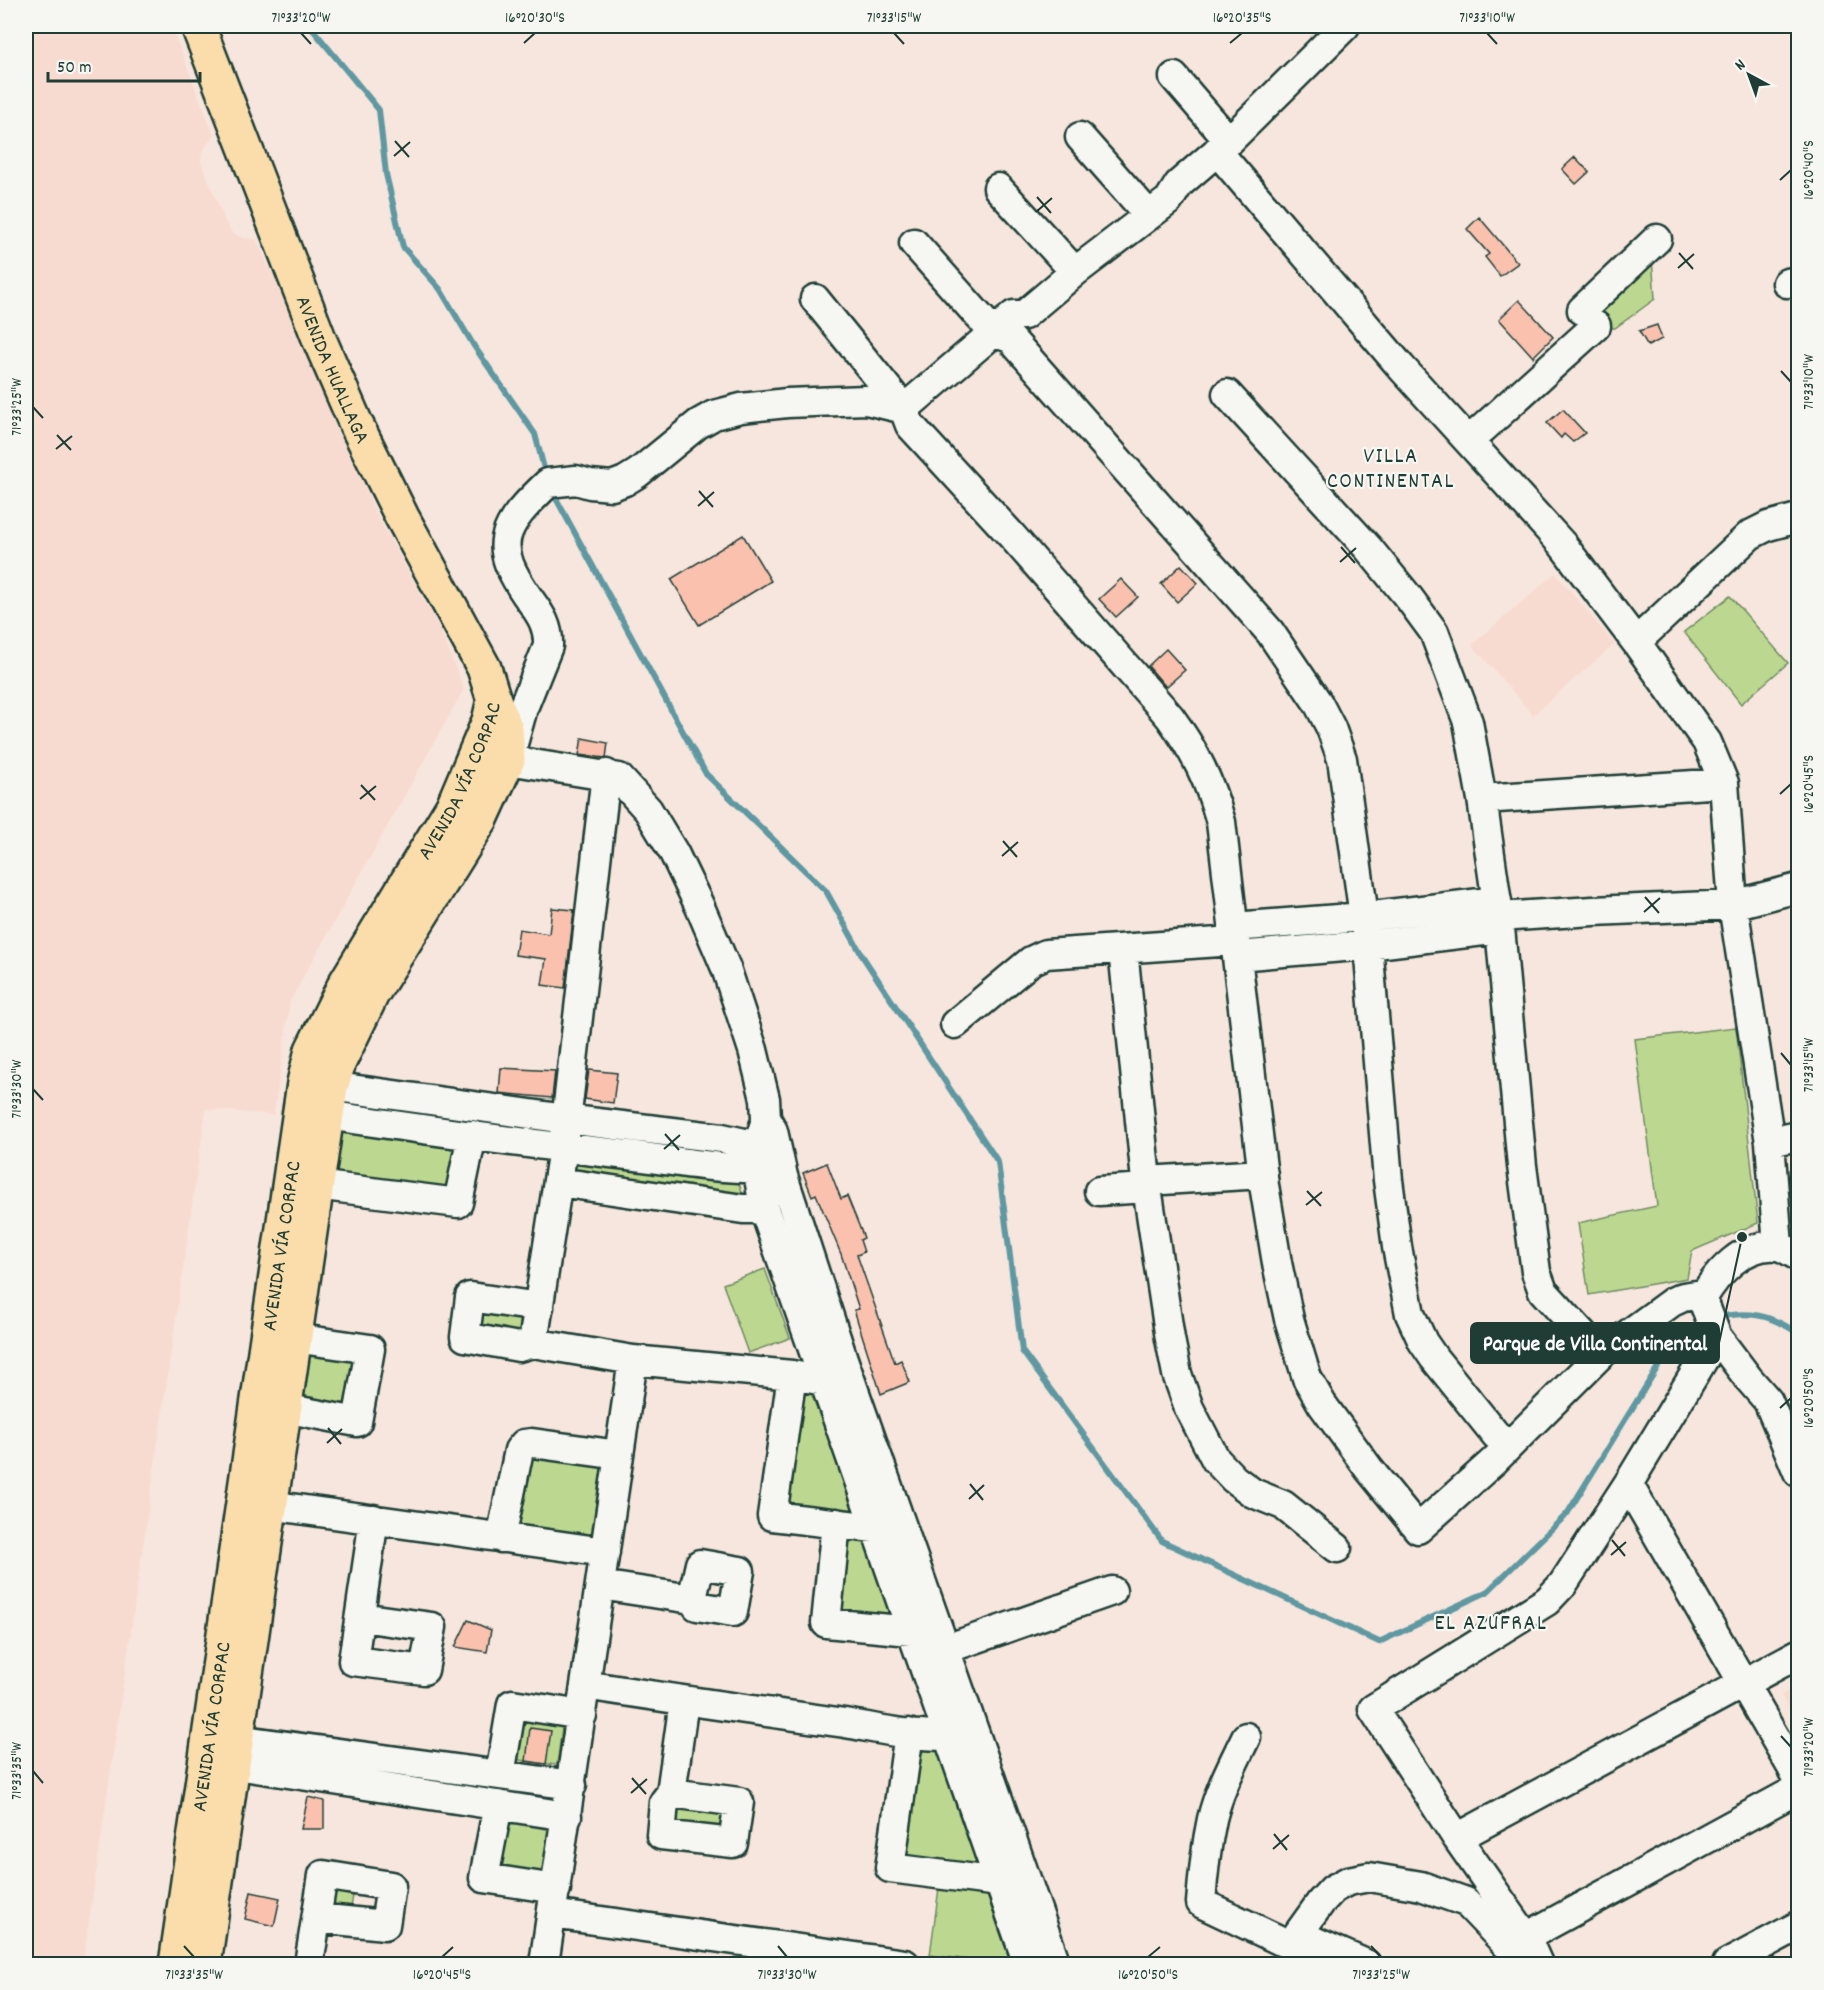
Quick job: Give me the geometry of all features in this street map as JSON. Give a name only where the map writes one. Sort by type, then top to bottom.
[{"type":"main road","name":"AVENIDA HUALLAGA","points":[[198,26],[320,341],[356,424],[402,517],[484,668],[494,700]]},
{"type":"main road","name":"AVENIDA VÍA CORPAC","points":[[257,1503],[284,1408],[316,1185],[312,1050],[346,982],[453,806],[489,721],[494,700]]},
{"type":"main road","name":"AVENIDA VÍA CORPAC","points":[[176,1965],[221,1749],[315,1100],[339,1062],[372,994],[481,819],[508,760],[506,729],[494,700]]},
{"type":"main road","name":"AVENIDA VÍA CORPAC","points":[[204,1965],[221,1749]]},
{"type":"street","points":[[904,409],[1004,324],[1024,315],[1076,271],[1168,200],[1179,184],[1223,146],[1345,26]]},
{"type":"street","points":[[1174,77],[1223,146],[1401,367],[1470,440],[1562,544],[1636,642],[1707,742],[1725,783],[1733,905],[1788,1251],[1747,1252],[1718,1275],[1703,1301]]},
{"type":"street","points":[[1080,136],[1140,205]]},
{"type":"street","points":[[1004,324],[1015,306],[1159,189],[1179,184]]},
{"type":"street","points":[[998,188],[1067,263]]},
{"type":"street","points":[[1470,440],[1589,318],[1657,239]]},
{"type":"street","points":[[914,243],[1004,324],[1010,338],[1270,632],[1298,671],[1331,728],[1342,759],[1368,945],[1388,1180],[1396,1247],[1410,1314],[1423,1342],[1434,1358],[1496,1435],[1508,1444]]},
{"type":"street","points":[[815,299],[904,409],[910,425],[1012,536],[1170,717],[1191,746],[1214,795],[1221,822],[1263,1174],[1277,1263],[1289,1319],[1307,1378],[1341,1433],[1418,1528],[1494,1461],[1508,1444],[1601,1354],[1672,1302],[1696,1295],[1703,1301],[1717,1337],[1768,1401],[1798,1472]]},
{"type":"street","points":[[1227,394],[1368,548],[1434,632],[1468,722],[1482,799],[1499,916],[1522,1166],[1536,1272],[1543,1291],[1601,1354]]},
{"type":"street","points":[[508,760],[524,708],[548,646],[547,627],[507,562],[506,543],[513,520],[548,483],[576,480],[612,486],[638,473],[698,424],[714,415],[741,408],[787,403],[867,400],[904,409]]},
{"type":"street","points":[[1636,642],[1750,535],[1768,526],[1798,518]]},
{"type":"street","points":[[494,700],[510,698],[537,675]]},
{"type":"street","points":[[477,748],[508,760],[606,774],[618,778],[648,810],[674,853],[695,896],[726,968],[753,1050],[765,1100],[768,1157],[764,1209],[946,1649],[962,1733],[999,1882],[1028,1965]]},
{"type":"street","points":[[533,1343],[563,1148],[606,774]]},
{"type":"street","points":[[1482,799],[1725,783]]},
{"type":"street","points":[[1235,942],[1364,917],[1499,916],[1733,905],[1798,888]]},
{"type":"street","points":[[955,1024],[1031,961],[1046,954],[1235,942],[1368,945],[1499,916]]},
{"type":"street","points":[[1123,949],[1146,1184],[1165,1315],[1177,1374],[1189,1408],[1216,1460],[1234,1479],[1253,1493],[1283,1505],[1337,1548]]},
{"type":"street","points":[[315,1100],[566,1119],[722,1138],[768,1157]]},
{"type":"street","points":[[315,1100],[472,1135],[563,1148],[718,1166],[768,1157]]},
{"type":"street","points":[[316,1185],[458,1203],[472,1135]]},
{"type":"street","points":[[1770,1142],[1798,1136]]},
{"type":"street","points":[[768,1157],[837,1381],[874,1528],[911,1631],[962,1733],[1056,1965]]},
{"type":"street","points":[[1099,1191],[1146,1184],[1263,1174]]},
{"type":"street","points":[[558,1182],[743,1209],[764,1209]]},
{"type":"street","points":[[539,1307],[470,1297],[465,1337],[519,1347],[533,1343],[633,1359],[837,1381]]},
{"type":"street","points":[[1538,1965],[1526,1951],[1457,1838],[1373,1709],[1547,1601],[1563,1584],[1628,1484],[1717,1337]]},
{"type":"street","points":[[284,1408],[357,1422],[370,1349],[294,1338]]},
{"type":"street","points":[[544,1965],[633,1359]]},
{"type":"street","points":[[792,1375],[772,1516],[874,1528]]},
{"type":"street","points":[[1768,1401],[1798,1413]]},
{"type":"street","points":[[501,1538],[519,1450],[524,1444],[532,1443],[619,1455]]},
{"type":"street","points":[[1628,1484],[1798,1778]]},
{"type":"street","points":[[257,1503],[605,1552]]},
{"type":"street","points":[[360,1617],[374,1519]]},
{"type":"street","points":[[836,1523],[826,1623],[911,1631]]},
{"type":"street","points":[[600,1585],[692,1599]]},
{"type":"street","points":[[946,1649],[1112,1591]]},
{"type":"street","points":[[1457,1838],[1798,1654]]},
{"type":"street","points":[[585,1685],[909,1732],[962,1733]]},
{"type":"street","points":[[671,1793],[684,1701]]},
{"type":"street","points":[[500,1775],[512,1704],[582,1715]]},
{"type":"street","points":[[909,1732],[890,1868],[999,1882]]},
{"type":"street","points":[[1245,1737],[1227,1776],[1213,1817],[1204,1860],[1201,1903],[1298,1949],[1366,1965]]},
{"type":"street","points":[[221,1749],[500,1775],[572,1785]]},
{"type":"street","points":[[221,1749],[498,1804],[567,1815]]},
{"type":"street","points":[[1526,1951],[1798,1789]]},
{"type":"street","points":[[498,1804],[484,1878],[554,1902],[905,1965]]},
{"type":"street","points":[[309,1965],[323,1875],[391,1886],[386,1925],[317,1918]]},
{"type":"street","points":[[1298,1949],[1332,1889],[1348,1881],[1369,1877],[1421,1886],[1466,1902],[1526,1951]]},
{"type":"street","points":[[1727,1965],[1798,1926]]},
{"type":"shaded area","points":[[26,26],[171,26],[214,135],[202,152],[201,162],[226,223],[232,233],[243,238],[256,239],[313,360],[375,511],[440,628],[464,689],[290,1001],[274,1115],[206,1109],[83,1964],[26,1964]]},
{"type":"shaded area","points":[[1555,573],[1615,644],[1533,715],[1472,645]]},
{"type":"shaded area","points":[[1798,1686],[1798,1726],[1781,1695]]},
{"type":"green space","points":[[1652,258],[1655,299],[1615,328],[1609,328],[1590,310]]},
{"type":"green space","points":[[1730,596],[1788,663],[1741,704],[1684,632]]},
{"type":"green space","points":[[1736,1027],[1758,1223],[1692,1251],[1687,1278],[1589,1295],[1578,1223],[1657,1206],[1635,1039]]},
{"type":"green space","points":[[342,1126],[463,1145],[456,1200],[333,1183],[336,1132]]},
{"type":"green space","points":[[574,1163],[735,1182],[739,1184],[742,1192],[741,1196],[573,1177]]},
{"type":"green space","points":[[765,1269],[790,1338],[748,1353],[723,1284]]},
{"type":"green space","points":[[477,1308],[521,1314],[519,1336],[474,1330]]},
{"type":"green space","points":[[308,1346],[363,1354],[355,1416],[299,1408]]},
{"type":"green space","points":[[797,1389],[816,1391],[859,1516],[782,1511]]},
{"type":"green space","points":[[526,1454],[605,1464],[594,1536],[517,1530]]},
{"type":"green space","points":[[865,1533],[897,1615],[834,1619],[839,1542]]},
{"type":"green space","points":[[518,1713],[563,1720],[557,1765],[511,1759]]},
{"type":"green space","points":[[912,1744],[942,1747],[984,1867],[900,1864]]},
{"type":"green space","points":[[671,1802],[730,1806],[730,1835],[670,1833]]},
{"type":"green space","points":[[506,1815],[551,1824],[549,1877],[494,1875]]},
{"type":"green space","points":[[332,1886],[354,1889],[350,1914],[328,1911]]},
{"type":"green space","points":[[939,1888],[982,1892],[987,1895],[1009,1958],[1005,1964],[930,1955]]},
{"type":"building","points":[[1575,157],[1589,172],[1576,184],[1562,169]]},
{"type":"building","points":[[1479,217],[1518,263],[1500,276],[1485,257],[1489,254],[1467,229]]},
{"type":"building","points":[[1519,300],[1553,337],[1533,357],[1499,319]]},
{"type":"building","points":[[1657,325],[1662,339],[1648,346],[1639,331]]},
{"type":"building","points":[[1563,409],[1585,433],[1573,442],[1564,434],[1561,438],[1547,423]]},
{"type":"building","points":[[743,535],[771,581],[699,625],[671,579]]},
{"type":"building","points":[[1181,565],[1198,583],[1177,602],[1161,584]]},
{"type":"building","points":[[1121,579],[1138,597],[1116,617],[1099,599]]},
{"type":"building","points":[[1166,649],[1185,670],[1166,687],[1148,666]]},
{"type":"building","points":[[582,738],[608,743],[606,758],[579,755]]},
{"type":"building","points":[[552,908],[574,910],[565,988],[542,985],[546,959],[515,955],[519,929],[549,934]]},
{"type":"building","points":[[501,1068],[555,1071],[552,1098],[499,1093]]},
{"type":"building","points":[[589,1070],[617,1073],[613,1103],[585,1099]]},
{"type":"building","points":[[827,1163],[841,1199],[847,1196],[864,1238],[860,1240],[864,1252],[857,1255],[895,1363],[901,1360],[910,1382],[881,1394],[854,1310],[859,1309],[841,1254],[816,1194],[812,1196],[803,1173]]},
{"type":"building","points":[[468,1620],[491,1630],[487,1652],[455,1647]]},
{"type":"building","points":[[530,1728],[551,1731],[546,1764],[526,1761]]},
{"type":"building","points":[[308,1797],[324,1801],[324,1829],[301,1829]]},
{"type":"building","points":[[251,1892],[280,1898],[274,1926],[245,1919]]},
{"type":"waterway","points":[[310,26],[379,110],[386,174],[403,247],[440,289],[474,346],[535,434],[546,476]]},
{"type":"waterway","points":[[552,491],[706,774],[826,891],[863,957],[998,1162],[1022,1351],[1162,1541],[1379,1642],[1487,1592],[1567,1514],[1672,1344],[1704,1322]]},
{"type":"waterway","points":[[1716,1317],[1749,1314],[1768,1318],[1798,1333]]},
{"type":"place","name":"Parque de Villa Continental","points":[[1742,1237]]},
{"type":"district","name":"VILLA CONTINENTAL","points":[[1391,467]]},
{"type":"district","name":"EL AZUFRAL","points":[[1491,1621]]}]
